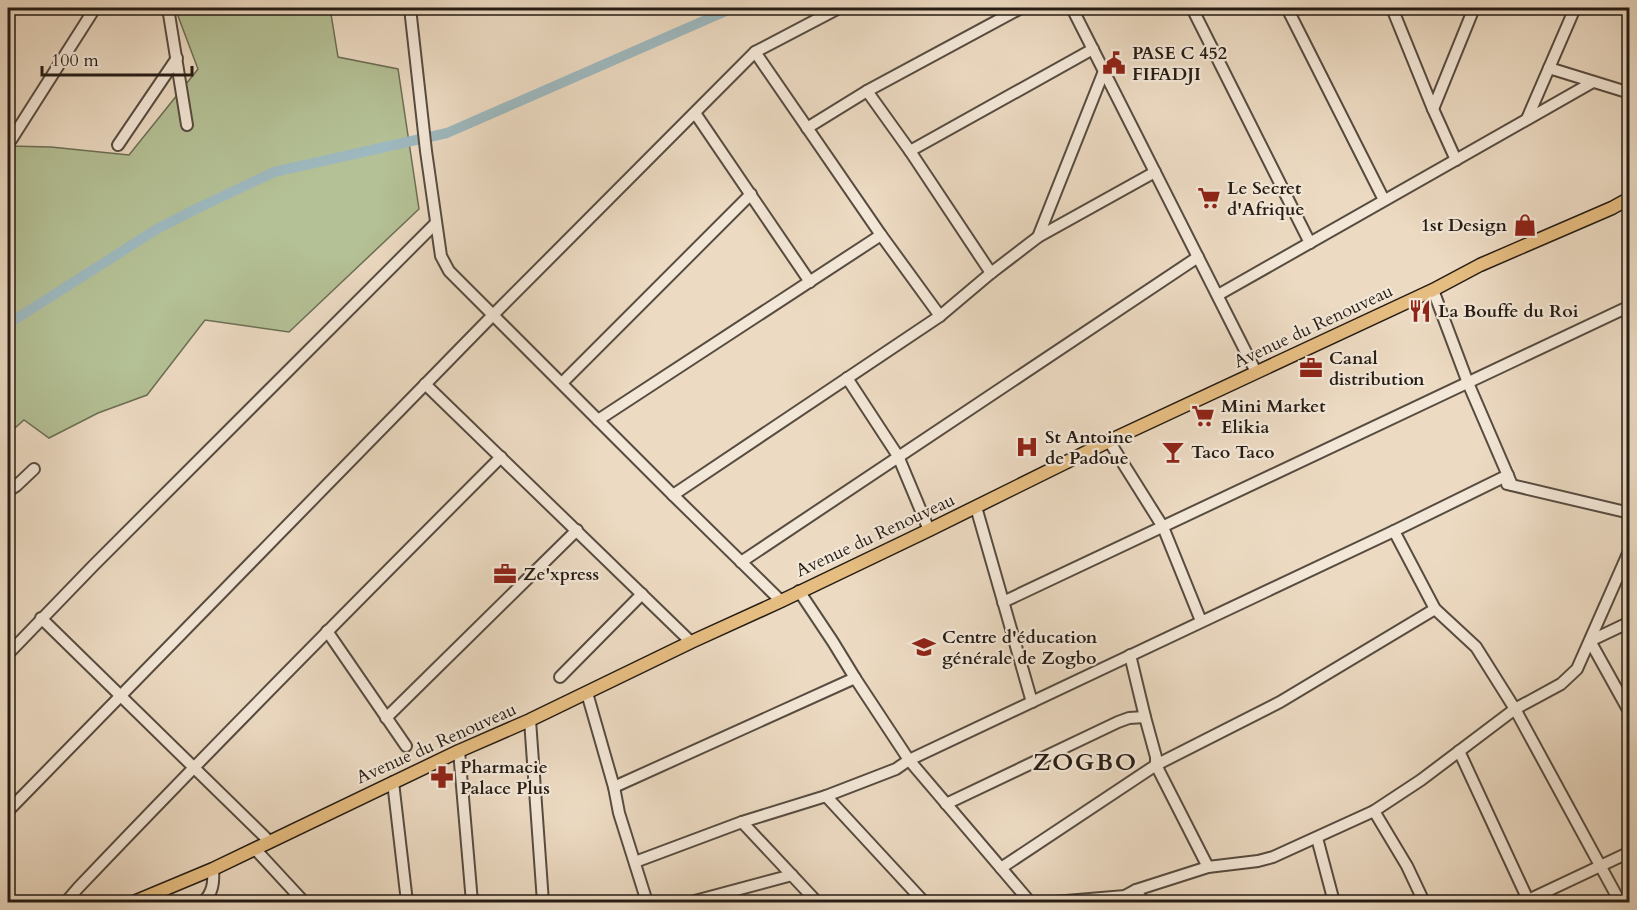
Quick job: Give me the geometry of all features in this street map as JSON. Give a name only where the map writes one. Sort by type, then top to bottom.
[{"type":"main road","name":"Avenue du Renouveau","points":[[134,903],[213,869],[393,782],[530,720],[929,530],[1109,441],[1433,290],[1480,265],[1629,198]]},
{"type":"street","points":[[11,140],[95,8]]},
{"type":"street","points":[[168,8],[187,125]]},
{"type":"street","points":[[410,8],[423,132],[436,223],[441,256],[449,272],[781,601]]},
{"type":"street","points":[[8,811],[425,384],[755,52],[839,8]]},
{"type":"street","points":[[807,128],[867,91],[1021,8]]},
{"type":"street","points":[[1072,8],[1256,372]]},
{"type":"street","points":[[1192,8],[1310,243]]},
{"type":"street","points":[[1287,8],[1384,201]]},
{"type":"street","points":[[1392,8],[1456,160]]},
{"type":"street","points":[[1433,109],[1474,8]]},
{"type":"street","points":[[1527,120],[1575,8]]},
{"type":"street","points":[[910,151],[1093,50]]},
{"type":"street","points":[[755,52],[881,235],[940,316]]},
{"type":"street","points":[[118,145],[177,58]]},
{"type":"street","points":[[1549,68],[1629,93]]},
{"type":"street","points":[[1038,237],[1104,71]]},
{"type":"street","points":[[1218,295],[1593,82]]},
{"type":"street","points":[[867,91],[991,273]]},
{"type":"street","points":[[695,112],[810,282]]},
{"type":"street","points":[[673,495],[940,316],[1038,237],[1155,172]]},
{"type":"street","points":[[562,383],[751,194]]},
{"type":"street","points":[[8,654],[41,618],[436,223]]},
{"type":"street","points":[[598,420],[881,235]]},
{"type":"street","points":[[741,562],[1198,257]]},
{"type":"street","points":[[1433,290],[1467,382],[1510,480]]},
{"type":"street","points":[[1003,602],[1629,306]]},
{"type":"street","points":[[847,378],[898,456],[929,530]]},
{"type":"street","points":[[425,384],[692,642]]},
{"type":"street","points":[[1109,441],[1163,527],[1201,621]]},
{"type":"street","points":[[66,903],[194,767],[501,457]]},
{"type":"street","points":[[8,491],[34,469]]},
{"type":"street","points":[[635,862],[742,822],[826,796],[896,769],[909,760],[1394,531],[1494,481],[1510,480],[1629,513]]},
{"type":"street","points":[[976,507],[1032,702]]},
{"type":"street","points":[[386,718],[577,530]]},
{"type":"street","points":[[1394,531],[1436,609],[1476,647],[1515,709],[1620,903]]},
{"type":"street","points":[[1054,903],[1125,896],[1136,890],[1208,867],[1273,857],[1374,811],[1422,780],[1515,709],[1561,684],[1577,669],[1629,549]]},
{"type":"street","points":[[799,591],[909,760],[1030,903]]},
{"type":"street","points":[[560,677],[642,594]]},
{"type":"street","points":[[1001,868],[1156,765],[1280,702],[1436,609]]},
{"type":"street","points":[[41,618],[269,841]]},
{"type":"street","points":[[1590,641],[1629,622]]},
{"type":"street","points":[[327,631],[406,746]]},
{"type":"street","points":[[1590,641],[1629,713]]},
{"type":"street","points":[[1131,655],[1156,765],[1208,867]]},
{"type":"street","points":[[614,787],[855,678]]},
{"type":"street","points":[[587,693],[646,903]]},
{"type":"street","points":[[946,804],[1118,722],[1129,718],[1145,717]]},
{"type":"street","points":[[530,720],[543,903]]},
{"type":"street","points":[[459,751],[472,903]]},
{"type":"street","points":[[1459,751],[1527,902],[1629,852]]},
{"type":"street","points":[[393,782],[407,903]]},
{"type":"street","points":[[826,796],[924,903]]},
{"type":"street","points":[[1374,811],[1407,866],[1424,903]]},
{"type":"street","points":[[742,822],[817,903]]},
{"type":"street","points":[[1317,838],[1334,903]]},
{"type":"street","points":[[255,849],[304,903]]},
{"type":"street","points":[[203,903],[210,896],[214,881],[213,869]]},
{"type":"street","points":[[691,903],[792,876]]},
{"type":"street","points":[[1136,890],[1143,903]]},
{"type":"green space","points":[[175,8],[330,8],[338,57],[398,69],[419,209],[289,332],[205,320],[147,395],[98,413],[49,438],[24,420],[8,434],[8,146],[51,147],[129,155],[198,69]]},
{"type":"waterway","points":[[8,324],[157,229],[274,172],[447,133],[733,8]]},
{"type":"place","name":"PASE C 452 FIFADJI","points":[[1114,63]]},
{"type":"place","name":"Le Secret d'Afrique","points":[[1209,198]]},
{"type":"place","name":"1st Design","points":[[1525,225]]},
{"type":"place","name":"La Bouffe du Roi","points":[[1420,311]]},
{"type":"place","name":"Canal distribution","points":[[1311,368]]},
{"type":"place","name":"Mini Market Elikia","points":[[1203,416]]},
{"type":"place","name":"St Antoine de Padoue","points":[[1027,447]]},
{"type":"place","name":"Taco Taco","points":[[1173,452]]},
{"type":"place","name":"Ze'xpress","points":[[505,574]]},
{"type":"place","name":"Centre d'éducation générale de Zogbo","points":[[924,647]]},
{"type":"place","name":"Pharmacie Palace Plus","points":[[442,777]]},
{"type":"district","name":"ZOGBO","points":[[1085,762]]}]
